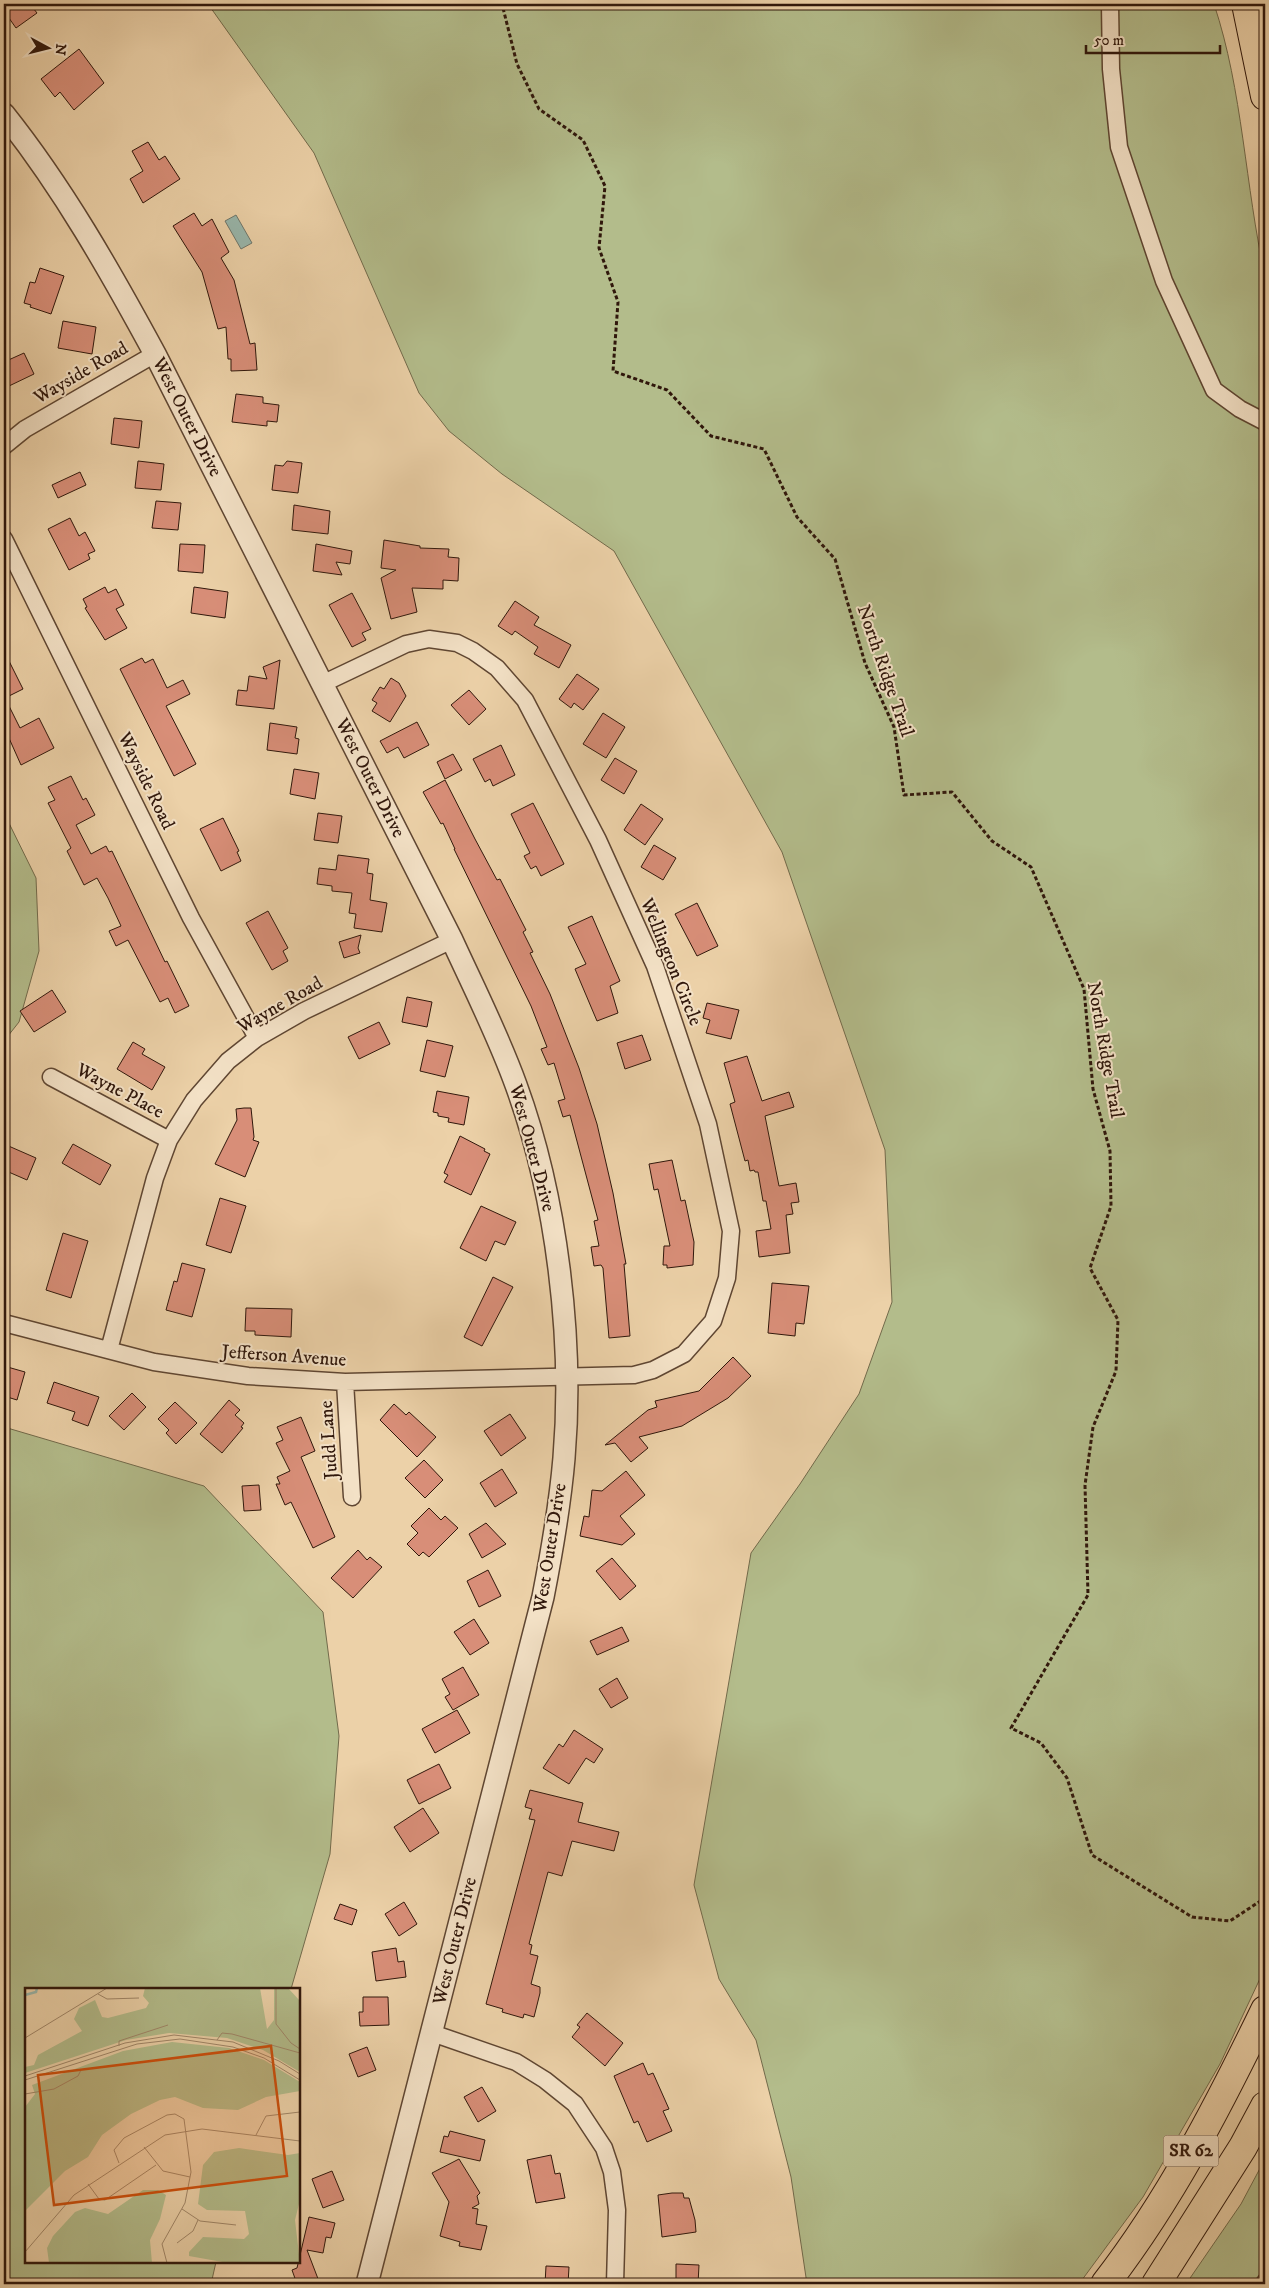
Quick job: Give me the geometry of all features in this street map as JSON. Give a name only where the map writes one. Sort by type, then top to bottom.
[{"type":"highway","points":[[1246,4],[1265,96]]},
{"type":"highway","name":"SR 62","points":[[1105,2284],[1162,2202],[1226,2090],[1265,2010]]},
{"type":"highway","name":"SR 62","points":[[1156,2284],[1243,2147],[1265,2106]]},
{"type":"street","points":[[1110,4],[1111,70],[1118,147],[1164,280],[1214,390],[1240,409],[1265,422]]},
{"type":"street","name":"West Outer Drive","points":[[4,114],[70,208],[111,274],[155,354],[452,940],[493,1026],[510,1070],[538,1160],[561,1278],[566,1378],[564,1457],[557,1523],[543,1597],[367,2284]]},
{"type":"street","name":"Wayside Road","points":[[4,446],[25,429],[155,354]]},
{"type":"street","name":"Wayside Road","points":[[4,539],[191,918],[257,1038]]},
{"type":"street","name":"Wellington Circle","points":[[322,684],[406,644],[429,639],[457,643],[473,651],[497,668],[525,700],[558,762],[598,840],[655,966],[664,991],[708,1124],[726,1199],[731,1231],[727,1278],[712,1321],[684,1354],[671,1362],[634,1376],[566,1378]]},
{"type":"street","name":"Wayne Road","points":[[109,1350],[144,1214],[169,1140],[194,1100],[228,1061],[257,1038],[304,1011],[452,940]]},
{"type":"street","name":"Wayne Place","points":[[51,1077],[169,1140]]},
{"type":"street","name":"Jefferson Avenue","points":[[4,1323],[154,1362],[215,1372],[345,1382],[566,1378]]},
{"type":"street","name":"Judd Lane","points":[[345,1382],[352,1496]]},
{"type":"street","points":[[432,2033],[516,2062],[545,2080],[575,2104],[604,2148],[612,2172],[618,2210],[615,2284]]},
{"type":"path","name":"North Ridge Trail","points":[[446,4],[448,8],[503,8],[517,64],[539,109],[583,140],[605,186],[599,248],[618,302],[613,371],[667,390],[710,436],[764,449],[797,517],[835,559],[865,663],[894,727],[904,796],[952,792],[992,841],[1031,867],[1084,989],[1093,1089],[1110,1151],[1110,1206],[1090,1268],[1118,1320],[1116,1371],[1093,1427],[1085,1485],[1088,1595],[1011,1728],[1041,1743],[1067,1778],[1092,1856],[1192,1917],[1230,1922],[1265,1898]]},
{"type":"green space","points":[[208,4],[1214,4],[1224,37],[1238,105],[1258,242],[1265,276],[1265,1968],[1220,2064],[1143,2197],[1079,2284],[807,2284],[791,2177],[756,2040],[719,1979],[694,1885],[751,1553],[800,1484],[859,1394],[892,1302],[885,1150],[782,852],[614,551],[502,474],[449,431],[419,393],[314,153]]},
{"type":"green space","points":[[4,813],[36,878],[39,951],[19,1022],[4,1041]]},
{"type":"green space","points":[[4,1427],[204,1486],[323,1612],[339,1736],[330,1854],[291,1988],[25,1988],[25,2263],[216,2263],[211,2284],[4,2284]]},
{"type":"green space","points":[[1265,2159],[1265,2284],[1186,2284],[1241,2204]]},
{"type":"shaded area","points":[[236,215],[252,243],[241,249],[225,221]]},
{"type":"building","points":[[4,4],[30,4],[37,13],[16,28],[4,11]]},
{"type":"building","points":[[79,49],[104,83],[74,110],[60,92],[55,97],[41,79]]},
{"type":"building","points":[[148,142],[159,160],[165,156],[180,179],[143,203],[130,179],[143,171],[132,151]]},
{"type":"building","points":[[194,213],[202,226],[212,219],[229,252],[221,258],[234,280],[250,344],[255,343],[257,370],[231,371],[231,359],[228,359],[226,327],[218,329],[202,272],[173,226]]},
{"type":"building","points":[[40,268],[64,276],[51,314],[24,303],[30,282],[35,283]]},
{"type":"building","points":[[63,321],[96,327],[92,354],[58,348]]},
{"type":"building","points":[[24,353],[34,374],[9,386],[8,384],[4,386],[4,362]]},
{"type":"building","points":[[236,394],[263,397],[263,403],[279,405],[277,422],[267,421],[267,426],[232,422]]},
{"type":"building","points":[[114,418],[142,421],[139,448],[111,444]]},
{"type":"building","points":[[138,461],[164,464],[161,490],[135,488]]},
{"type":"building","points":[[287,461],[302,463],[298,493],[272,490],[275,465],[283,466]]},
{"type":"building","points":[[80,472],[86,485],[58,498],[52,485]]},
{"type":"building","points":[[156,501],[181,503],[178,530],[152,528]]},
{"type":"building","points":[[294,505],[330,511],[328,534],[292,530]]},
{"type":"building","points":[[70,518],[79,536],[85,532],[95,551],[88,554],[90,559],[69,570],[48,529]]},
{"type":"building","points":[[384,540],[420,546],[420,548],[449,549],[448,557],[459,558],[458,581],[443,580],[443,589],[412,588],[417,612],[391,619],[381,578],[396,570],[381,568]]},
{"type":"building","points":[[180,544],[205,545],[203,573],[178,571]]},
{"type":"building","points":[[316,544],[352,551],[350,564],[336,562],[342,575],[313,571]]},
{"type":"building","points":[[105,587],[108,593],[116,589],[124,605],[116,609],[127,628],[105,640],[85,608],[87,607],[83,599]]},
{"type":"building","points":[[194,587],[228,592],[225,618],[191,613]]},
{"type":"building","points":[[352,593],[371,629],[362,633],[366,640],[352,647],[329,605]]},
{"type":"building","points":[[515,601],[539,617],[534,625],[571,645],[559,668],[534,654],[538,647],[515,631],[512,635],[498,626]]},
{"type":"building","points":[[4,651],[23,689],[5,698],[20,728],[39,718],[54,748],[21,765],[4,727]]},
{"type":"building","points":[[142,658],[145,663],[153,659],[167,688],[183,680],[190,694],[166,706],[196,764],[174,776],[120,669]]},
{"type":"building","points":[[280,660],[274,709],[236,705],[238,690],[247,691],[249,676],[267,679],[263,667]]},
{"type":"building","points":[[577,674],[599,689],[583,710],[574,703],[571,708],[559,699]]},
{"type":"building","points":[[391,678],[399,683],[406,696],[390,722],[372,711],[377,703],[372,700],[380,687],[384,689]]},
{"type":"building","points":[[469,690],[486,709],[469,725],[451,705]]},
{"type":"building","points":[[603,713],[625,727],[606,758],[583,744]]},
{"type":"building","points":[[417,722],[429,745],[404,758],[398,747],[387,753],[380,741]]},
{"type":"building","points":[[270,723],[297,727],[295,738],[299,739],[297,754],[267,750]]},
{"type":"building","points":[[501,745],[515,775],[493,786],[490,779],[485,782],[473,759]]},
{"type":"building","points":[[453,754],[462,770],[445,779],[437,762]]},
{"type":"building","points":[[615,758],[637,771],[624,794],[601,780]]},
{"type":"building","points":[[294,769],[319,773],[315,799],[290,794]]},
{"type":"building","points":[[71,776],[83,800],[86,798],[95,815],[76,825],[91,854],[106,846],[109,852],[112,851],[165,962],[167,961],[189,1006],[175,1013],[168,998],[160,1002],[128,940],[116,946],[109,931],[121,926],[108,898],[97,878],[84,885],[67,851],[71,848],[48,803],[55,800],[48,787]]},
{"type":"building","points":[[445,780],[497,880],[500,879],[526,930],[523,932],[533,952],[530,953],[550,994],[579,1068],[597,1124],[613,1193],[626,1264],[624,1264],[630,1336],[609,1338],[603,1268],[601,1265],[594,1266],[591,1247],[599,1246],[594,1221],[598,1220],[570,1115],[563,1117],[558,1101],[565,1099],[554,1063],[548,1065],[541,1049],[547,1047],[531,1006],[443,823],[441,824],[423,792]]},
{"type":"building","points":[[533,803],[564,864],[541,876],[536,866],[531,869],[524,856],[530,853],[511,814]]},
{"type":"building","points":[[641,804],[663,819],[645,845],[624,830]]},
{"type":"building","points":[[318,813],[342,816],[338,843],[314,840]]},
{"type":"building","points":[[223,818],[239,851],[237,852],[241,861],[221,871],[200,829]]},
{"type":"building","points":[[654,845],[676,858],[663,880],[641,867]]},
{"type":"building","points":[[338,855],[369,859],[367,873],[373,874],[370,900],[387,903],[382,932],[354,928],[356,914],[349,913],[352,893],[332,891],[332,886],[317,884],[319,868],[336,870]]},
{"type":"building","points":[[697,903],[718,946],[697,956],[675,914]]},
{"type":"building","points":[[268,911],[288,948],[283,951],[288,961],[272,970],[246,923]]},
{"type":"building","points":[[592,916],[620,981],[610,986],[618,1013],[597,1021],[575,969],[586,964],[568,927]]},
{"type":"building","points":[[361,935],[358,948],[360,953],[344,958],[339,942]]},
{"type":"building","points":[[52,990],[66,1012],[34,1032],[20,1011]]},
{"type":"building","points":[[407,997],[432,1002],[427,1027],[402,1022]]},
{"type":"building","points":[[707,1003],[739,1010],[731,1039],[706,1033],[710,1020],[703,1018]]},
{"type":"building","points":[[379,1022],[390,1044],[359,1059],[348,1037]]},
{"type":"building","points":[[642,1035],[651,1060],[625,1069],[617,1043]]},
{"type":"building","points":[[427,1040],[453,1046],[445,1077],[420,1071]]},
{"type":"building","points":[[133,1042],[145,1049],[142,1054],[165,1067],[152,1090],[117,1069]]},
{"type":"building","points":[[747,1056],[762,1101],[789,1092],[794,1107],[765,1116],[779,1186],[796,1183],[799,1202],[791,1203],[793,1214],[786,1215],[790,1253],[759,1257],[756,1231],[771,1229],[766,1201],[763,1201],[758,1172],[750,1171],[748,1160],[745,1161],[730,1104],[735,1102],[724,1063]]},
{"type":"building","points":[[437,1091],[469,1097],[464,1125],[448,1122],[449,1118],[438,1116],[438,1113],[433,1112]]},
{"type":"building","points":[[251,1108],[253,1140],[259,1142],[245,1177],[215,1164],[237,1120],[236,1109]]},
{"type":"building","points":[[460,1136],[485,1149],[484,1151],[490,1154],[471,1195],[444,1182],[448,1175],[444,1173]]},
{"type":"building","points":[[4,1144],[36,1158],[27,1180],[4,1170]]},
{"type":"building","points":[[73,1144],[111,1165],[100,1185],[62,1163]]},
{"type":"building","points":[[672,1160],[681,1201],[685,1200],[694,1242],[693,1265],[667,1268],[667,1265],[663,1265],[664,1246],[670,1246],[658,1189],[654,1190],[649,1164]]},
{"type":"building","points":[[220,1198],[246,1206],[231,1253],[206,1245]]},
{"type":"building","points":[[481,1206],[516,1222],[505,1245],[495,1241],[486,1261],[460,1248]]},
{"type":"building","points":[[63,1233],[88,1241],[71,1298],[46,1290]]},
{"type":"building","points":[[182,1263],[205,1269],[192,1317],[166,1310],[174,1281],[177,1282]]},
{"type":"building","points":[[493,1277],[513,1287],[482,1346],[464,1337]]},
{"type":"building","points":[[772,1283],[809,1286],[804,1324],[796,1323],[795,1336],[768,1333]]},
{"type":"building","points":[[246,1308],[292,1309],[291,1337],[255,1335],[255,1331],[245,1331]]},
{"type":"building","points":[[733,1357],[751,1376],[728,1398],[682,1426],[639,1437],[648,1448],[631,1462],[615,1443],[605,1445],[648,1410],[657,1407],[655,1401],[699,1391]]},
{"type":"building","points":[[4,1366],[25,1372],[17,1400],[4,1396]]},
{"type":"building","points":[[54,1382],[99,1397],[88,1426],[72,1420],[75,1412],[47,1403]]},
{"type":"building","points":[[132,1393],[146,1407],[124,1430],[109,1416]]},
{"type":"building","points":[[229,1400],[240,1410],[235,1415],[244,1423],[241,1427],[243,1428],[222,1453],[200,1434]]},
{"type":"building","points":[[175,1402],[197,1423],[176,1444],[166,1433],[169,1430],[158,1419]]},
{"type":"building","points":[[394,1404],[406,1415],[409,1412],[436,1437],[417,1457],[380,1420]]},
{"type":"building","points":[[510,1414],[526,1438],[501,1456],[484,1431]]},
{"type":"building","points":[[301,1417],[315,1451],[301,1457],[335,1537],[313,1548],[291,1502],[285,1505],[276,1484],[280,1484],[277,1477],[290,1471],[276,1443],[283,1440],[277,1427]]},
{"type":"building","points":[[424,1460],[443,1480],[425,1498],[405,1478]]},
{"type":"building","points":[[502,1469],[517,1493],[495,1507],[480,1483]]},
{"type":"building","points":[[626,1471],[645,1495],[620,1516],[635,1534],[622,1545],[580,1536],[584,1516],[589,1517],[592,1490],[602,1491]]},
{"type":"building","points":[[259,1485],[261,1510],[244,1511],[242,1486]]},
{"type":"building","points":[[429,1508],[441,1520],[445,1516],[458,1528],[429,1557],[423,1552],[419,1556],[407,1544],[418,1533],[411,1526]]},
{"type":"building","points":[[486,1523],[506,1544],[482,1558],[469,1534]]},
{"type":"building","points":[[358,1550],[367,1560],[370,1557],[382,1567],[353,1598],[331,1578]]},
{"type":"building","points":[[612,1558],[636,1586],[620,1600],[596,1571]]},
{"type":"building","points":[[488,1570],[501,1596],[479,1607],[467,1581]]},
{"type":"building","points":[[474,1619],[489,1643],[470,1655],[454,1632]]},
{"type":"building","points":[[622,1627],[629,1641],[597,1655],[590,1641]]},
{"type":"building","points":[[463,1667],[479,1695],[453,1710],[445,1697],[450,1694],[442,1679]]},
{"type":"building","points":[[617,1678],[628,1698],[611,1708],[599,1689]]},
{"type":"building","points":[[457,1710],[470,1733],[435,1753],[422,1729]]},
{"type":"building","points":[[574,1730],[603,1749],[594,1763],[586,1758],[569,1784],[543,1768],[559,1744],[563,1747]]},
{"type":"building","points":[[439,1764],[451,1788],[419,1804],[407,1780]]},
{"type":"building","points":[[530,1790],[583,1803],[578,1822],[619,1832],[614,1851],[572,1841],[562,1876],[548,1872],[529,1944],[532,1945],[530,1954],[538,1956],[531,1984],[540,1987],[540,1993],[534,2017],[524,2014],[523,2018],[502,2012],[503,2009],[486,2004],[535,1820],[529,1819],[532,1809],[525,1807]]},
{"type":"building","points":[[423,1808],[439,1833],[410,1852],[394,1827]]},
{"type":"building","points":[[404,1902],[417,1924],[399,1936],[385,1914]]},
{"type":"building","points":[[340,1904],[357,1910],[352,1925],[334,1919]]},
{"type":"building","points":[[396,1948],[398,1962],[404,1961],[406,1977],[376,1981],[372,1952]]},
{"type":"building","points":[[363,1997],[388,1997],[389,2025],[360,2026],[359,2012],[363,2012]]},
{"type":"building","points":[[587,2013],[623,2043],[605,2066],[572,2037],[580,2027],[577,2025]]},
{"type":"building","points":[[367,2047],[376,2070],[358,2077],[349,2054]]},
{"type":"building","points":[[643,2063],[648,2075],[653,2073],[669,2109],[663,2111],[672,2131],[647,2142],[638,2121],[634,2123],[614,2076]]},
{"type":"building","points":[[482,2087],[496,2111],[478,2122],[464,2097]]},
{"type":"building","points":[[450,2131],[485,2140],[480,2161],[440,2152],[444,2136],[448,2137]]},
{"type":"building","points":[[551,2155],[555,2174],[560,2173],[565,2198],[536,2203],[527,2160]]},
{"type":"building","points":[[459,2159],[480,2193],[477,2196],[479,2204],[472,2208],[478,2209],[476,2224],[487,2226],[481,2250],[459,2246],[460,2242],[440,2236],[449,2202],[432,2173]]},
{"type":"building","points":[[332,2171],[344,2200],[323,2208],[312,2179]]},
{"type":"building","points":[[683,2193],[684,2198],[689,2198],[696,2232],[662,2237],[658,2195]]},
{"type":"building","points":[[309,2217],[335,2223],[331,2238],[326,2237],[323,2253],[307,2250],[320,2284],[297,2284],[292,2270],[297,2268],[298,2263],[300,2263]]},
{"type":"building","points":[[676,2264],[699,2265],[698,2284],[676,2284]]},
{"type":"building","points":[[546,2266],[569,2267],[568,2284],[545,2284]]}]
